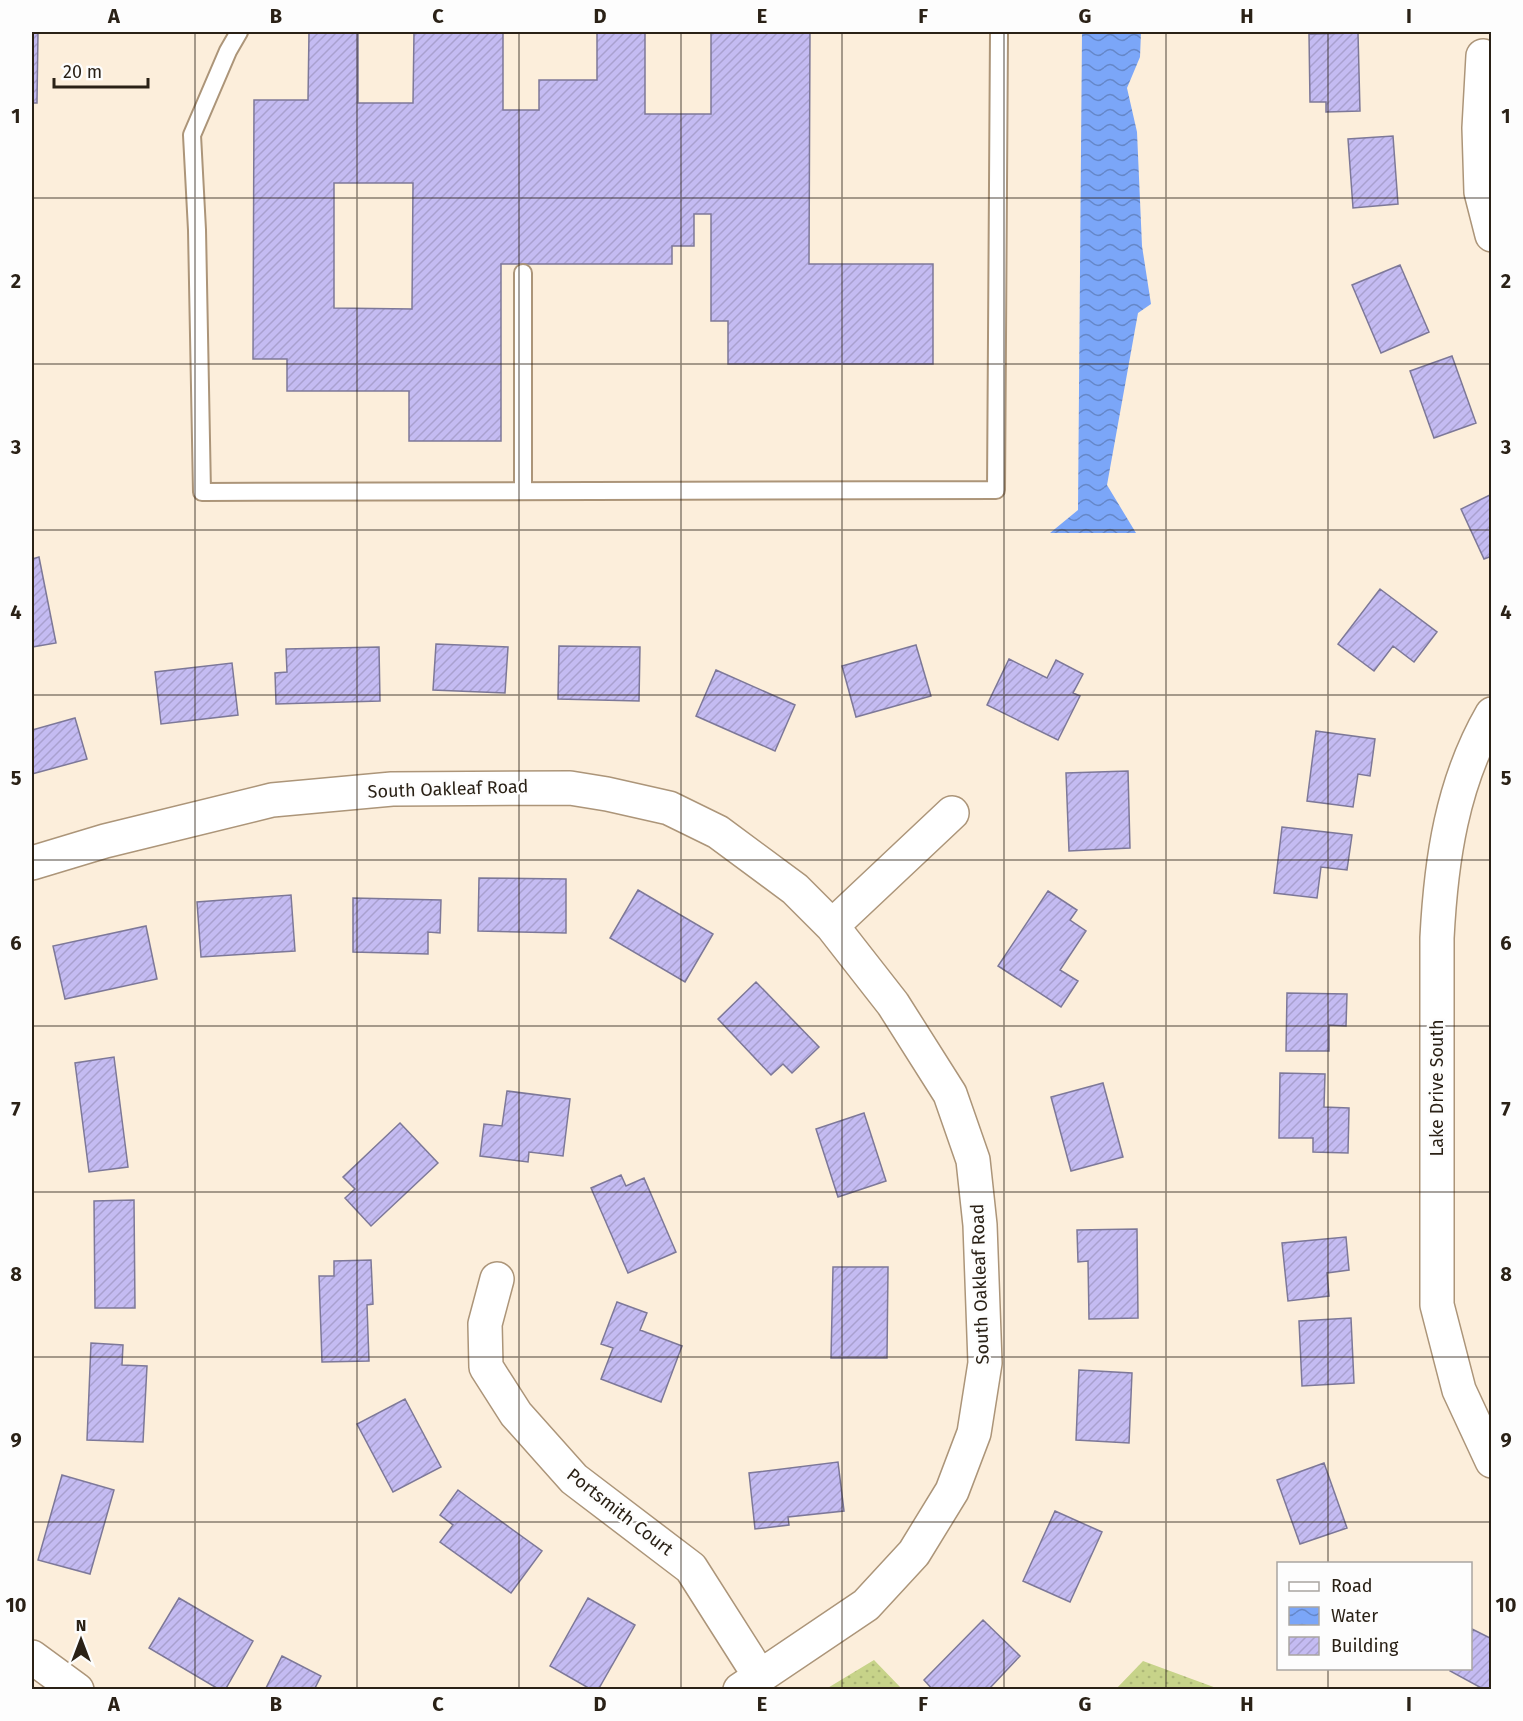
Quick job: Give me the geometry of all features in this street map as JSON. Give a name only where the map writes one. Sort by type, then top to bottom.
[{"type":"street","points":[[1482,56],[1479,128],[1481,192],[1491,235]]},
{"type":"street","name":"Lake Drive South","points":[[1491,714],[1479,736],[1462,780],[1450,827],[1440,882],[1437,938],[1437,1305],[1459,1390],[1491,1461]]},
{"type":"street","name":"South Oakleaf Road","points":[[32,863],[105,841],[272,800],[392,789],[570,788],[669,808],[718,832],[795,889],[832,926],[893,1004],[950,1094],[973,1160],[980,1225],[985,1363],[974,1433],[952,1491],[914,1553],[866,1605],[749,1682]]},
{"type":"street","points":[[832,926],[952,813]]},
{"type":"street","name":"Portsmith Court","points":[[497,1279],[485,1324],[486,1367],[516,1414],[574,1479],[691,1568],[749,1682]]},
{"type":"street","points":[[32,1657],[77,1689]]},
{"type":"lane","points":[[239,32],[228,51],[192,135],[197,230],[202,492],[996,490],[999,32]]},
{"type":"lane","points":[[523,273],[523,491]]},
{"type":"green space","points":[[874,1660],[902,1689],[826,1689]]},
{"type":"green space","points":[[1143,1661],[1219,1689],[1116,1689]]},
{"type":"water","points":[[1082,32],[1141,32],[1140,57],[1127,88],[1137,132],[1142,246],[1151,304],[1138,313],[1107,485],[1136,533],[1050,533],[1078,510]]},
{"type":"building","points":[[32,32],[38,32],[37,103],[32,103]]},
{"type":"building","points":[[309,32],[358,32],[358,103],[413,103],[414,32],[503,32],[503,110],[539,110],[539,80],[597,80],[597,32],[645,32],[645,114],[711,114],[711,32],[810,32],[809,264],[933,264],[933,364],[728,364],[728,321],[711,321],[711,214],[694,214],[694,246],[672,246],[672,264],[501,264],[501,441],[409,441],[409,391],[287,391],[287,359],[253,359],[254,100],[308,100]],"holes":[[[334,183],[413,183],[412,309],[334,308]]]},
{"type":"building","points":[[1358,33],[1360,111],[1326,112],[1326,102],[1310,102],[1309,34]]},
{"type":"building","points":[[1393,136],[1398,204],[1353,208],[1348,139]]},
{"type":"building","points":[[1400,265],[1429,332],[1381,353],[1352,285]]},
{"type":"building","points":[[1452,356],[1476,423],[1434,438],[1410,371]]},
{"type":"building","points":[[1492,494],[1492,556],[1484,559],[1461,509]]},
{"type":"building","points":[[39,557],[56,643],[32,647],[32,559]]},
{"type":"building","points":[[1380,589],[1437,632],[1414,662],[1393,646],[1374,671],[1338,644]]},
{"type":"building","points":[[436,644],[508,647],[505,693],[433,690]]},
{"type":"building","points":[[916,645],[931,696],[856,717],[842,666]]},
{"type":"building","points":[[559,646],[640,647],[639,701],[558,699]]},
{"type":"building","points":[[379,647],[380,701],[276,704],[275,673],[287,672],[286,649]]},
{"type":"building","points":[[1009,659],[1047,678],[1056,660],[1083,674],[1073,693],[1080,696],[1058,740],[987,705]]},
{"type":"building","points":[[232,663],[238,715],[161,724],[155,672]]},
{"type":"building","points":[[716,670],[795,705],[775,751],[696,716]]},
{"type":"building","points":[[75,718],[87,759],[32,774],[32,730]]},
{"type":"building","points":[[1316,731],[1375,739],[1370,776],[1358,774],[1353,807],[1307,801]]},
{"type":"building","points":[[1128,771],[1130,848],[1069,851],[1066,773]]},
{"type":"building","points":[[1282,827],[1352,835],[1347,870],[1321,867],[1317,898],[1274,893]]},
{"type":"building","points":[[479,878],[566,879],[566,933],[478,931]]},
{"type":"building","points":[[638,890],[713,934],[685,982],[610,938]]},
{"type":"building","points":[[1048,891],[1077,910],[1070,920],[1086,931],[1060,970],[1078,981],[1061,1007],[998,966]]},
{"type":"building","points":[[291,895],[295,951],[201,957],[197,902]]},
{"type":"building","points":[[353,898],[441,900],[440,933],[428,932],[428,954],[353,952]]},
{"type":"building","points":[[146,926],[157,979],[65,999],[53,946]]},
{"type":"building","points":[[756,982],[819,1047],[792,1073],[783,1064],[771,1075],[718,1019]]},
{"type":"building","points":[[1287,993],[1347,994],[1346,1026],[1329,1025],[1329,1051],[1286,1051]]},
{"type":"building","points":[[114,1057],[128,1167],[89,1172],[75,1063]]},
{"type":"building","points":[[1280,1073],[1325,1074],[1324,1107],[1349,1108],[1348,1153],[1313,1152],[1313,1138],[1279,1138]]},
{"type":"building","points":[[1103,1083],[1123,1157],[1071,1171],[1051,1097]]},
{"type":"building","points":[[507,1091],[570,1099],[563,1156],[529,1152],[528,1162],[480,1156],[484,1124],[502,1126]]},
{"type":"building","points":[[864,1113],[886,1181],[838,1197],[816,1129]]},
{"type":"building","points":[[400,1123],[438,1163],[371,1226],[345,1198],[355,1189],[343,1177]]},
{"type":"building","points":[[621,1175],[626,1186],[644,1178],[676,1252],[628,1273],[591,1188]]},
{"type":"building","points":[[134,1200],[135,1308],[95,1308],[94,1201]]},
{"type":"building","points":[[1137,1229],[1138,1318],[1089,1319],[1088,1261],[1078,1262],[1077,1230]]},
{"type":"building","points":[[1346,1237],[1349,1270],[1327,1273],[1329,1296],[1288,1301],[1282,1243]]},
{"type":"building","points":[[371,1260],[373,1304],[367,1305],[369,1361],[322,1362],[319,1276],[334,1276],[334,1261]]},
{"type":"building","points":[[833,1267],[888,1267],[887,1358],[831,1358]]},
{"type":"building","points":[[617,1302],[647,1313],[640,1330],[682,1346],[661,1402],[601,1379],[613,1348],[601,1344]]},
{"type":"building","points":[[1351,1318],[1354,1383],[1302,1386],[1299,1321]]},
{"type":"building","points":[[91,1343],[123,1345],[122,1365],[147,1366],[143,1442],[87,1440]]},
{"type":"building","points":[[1079,1370],[1132,1373],[1129,1443],[1076,1440]]},
{"type":"building","points":[[405,1399],[441,1467],[393,1492],[357,1424]]},
{"type":"building","points":[[838,1462],[844,1511],[788,1517],[789,1525],[755,1529],[749,1473]]},
{"type":"building","points":[[1324,1463],[1347,1528],[1300,1544],[1277,1480]]},
{"type":"building","points":[[62,1475],[114,1490],[90,1574],[38,1560]]},
{"type":"building","points":[[458,1490],[542,1551],[511,1593],[440,1542],[453,1525],[440,1515]]},
{"type":"building","points":[[1055,1511],[1102,1532],[1070,1602],[1023,1581]]},
{"type":"building","points":[[179,1598],[253,1641],[225,1690],[220,1690],[149,1648]]},
{"type":"building","points":[[588,1598],[635,1625],[598,1690],[592,1690],[550,1666]]},
{"type":"building","points":[[983,1620],[1020,1656],[988,1690],[933,1690],[924,1680]]},
{"type":"building","points":[[1472,1629],[1492,1639],[1492,1690],[1485,1690],[1450,1671],[1472,1670]]},
{"type":"building","points":[[282,1656],[321,1676],[314,1690],[265,1690]]}]
